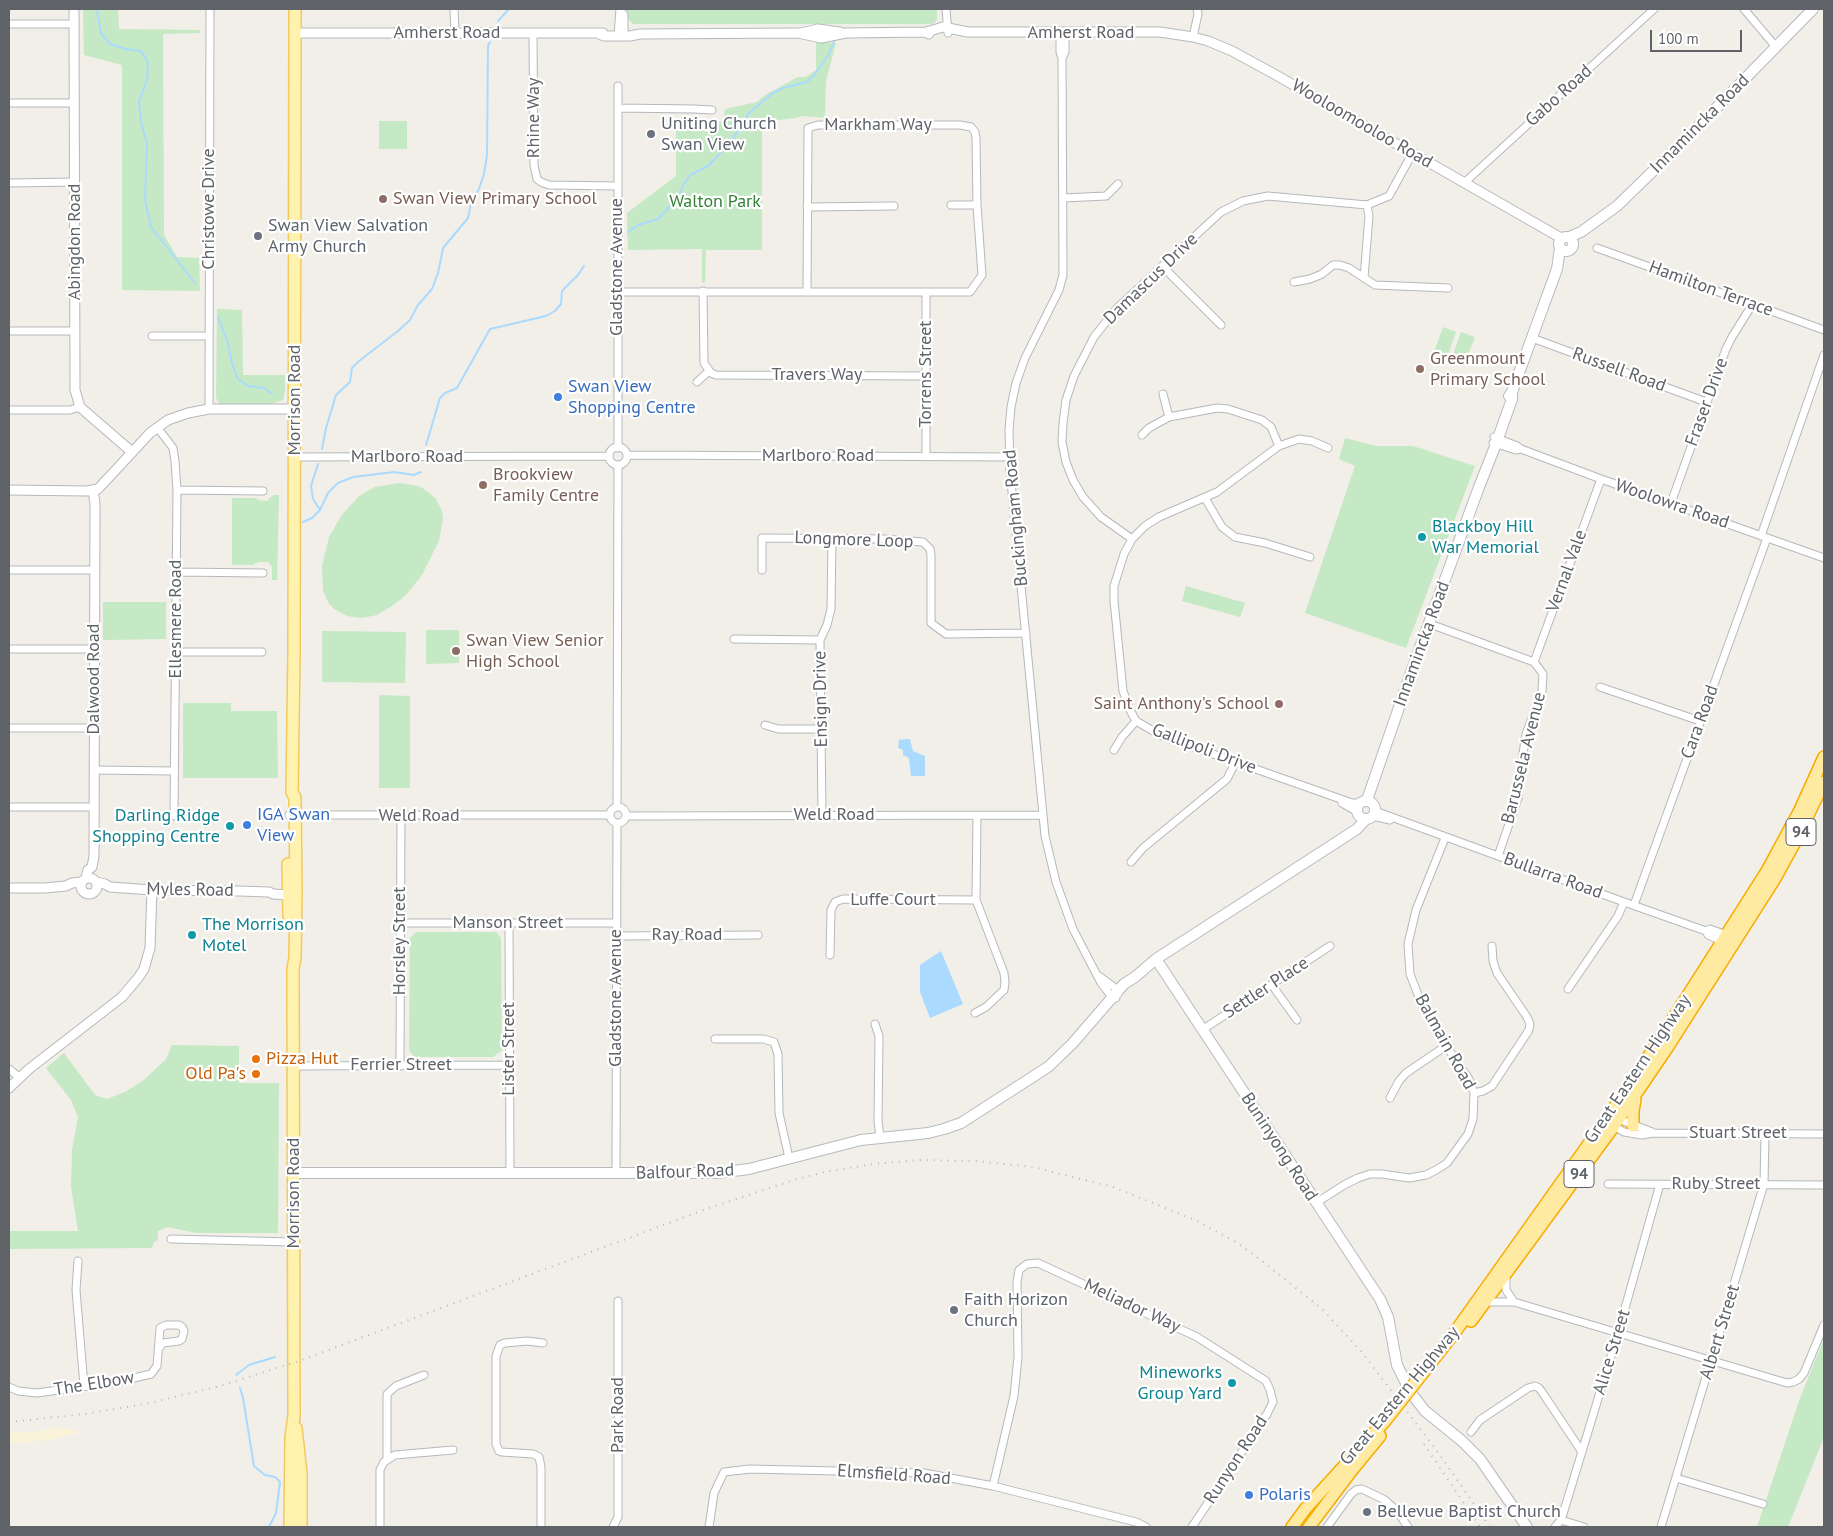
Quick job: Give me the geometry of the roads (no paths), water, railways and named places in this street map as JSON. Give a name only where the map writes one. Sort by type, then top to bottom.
[{"type":"highway","name":"Great Eastern Highway","points":[[1420,1382],[1454,1332],[1612,1120],[1636,1095],[1729,940],[1785,840],[1815,780],[1824,756]]},
{"type":"highway","name":"Great Eastern Highway","points":[[1309,1527],[1387,1423],[1506,1275],[1612,1120],[1729,940],[1791,850],[1824,782]]},
{"type":"highway","points":[[1634,1126],[1633,1111],[1636,1095]]},
{"type":"highway","name":"Great Eastern Highway","points":[[1292,1527],[1306,1508],[1387,1423]]},
{"type":"main road","name":"Morrison Road","points":[[290,1527],[291,1437],[294,1416],[294,1066],[293,969],[290,959],[292,815],[288,798],[292,792],[295,9]]},
{"type":"main road","name":"Innamincka Road","points":[[1116,996],[1132,979],[1154,961],[1340,840],[1366,810],[1376,772],[1479,487],[1484,463],[1495,440],[1508,397],[1512,392],[1557,268],[1561,263],[1563,242],[1580,236],[1581,232],[1624,199],[1686,139],[1813,9]]},
{"type":"main road","name":"Buninyong Road","points":[[1154,961],[1168,978],[1380,1298],[1388,1317],[1397,1364],[1410,1393],[1425,1411],[1462,1441],[1480,1459],[1526,1527]]},
{"type":"main road","name":"Balfour Road","points":[[294,1173],[717,1173],[749,1169],[852,1142],[880,1137],[928,1133],[961,1122],[1048,1068],[1116,996]]},
{"type":"main road","name":"Morrison Road","points":[[294,1416],[300,1450],[301,1527]]},
{"type":"street","name":"Abingdon Road","points":[[74,9],[75,390],[80,407]]},
{"type":"street","name":"Christowe Drive","points":[[209,409],[210,9]]},
{"type":"street","points":[[454,9],[455,32]]},
{"type":"street","points":[[620,9],[621,32]]},
{"type":"street","points":[[1193,36],[1198,14],[1197,9]]},
{"type":"street","name":"Gabo Road","points":[[1464,183],[1654,9]]},
{"type":"street","points":[[1744,9],[1776,47]]},
{"type":"street","points":[[946,11],[943,17],[946,30]]},
{"type":"street","points":[[9,24],[75,24]]},
{"type":"street","name":"Amherst Road","points":[[295,33],[455,32],[600,34],[604,36],[621,32],[630,36],[640,34],[798,34],[818,29],[846,33],[946,30],[1063,33],[1160,32],[1193,36]]},
{"type":"street","name":"Rhine Way","points":[[533,33],[534,165],[537,179],[549,186],[617,186]]},
{"type":"street","name":"Buckingham Road","points":[[1063,33],[1060,52],[1062,58],[1063,275],[1059,290],[1025,358],[1016,382],[1011,406],[1009,457],[1042,815],[1050,858],[1062,900],[1078,939],[1101,982],[1116,996]]},
{"type":"street","name":"Wooloomooloo Road","points":[[1193,36],[1232,51],[1464,183],[1563,242]]},
{"type":"street","name":"Gladstone Avenue","points":[[618,86],[618,448]]},
{"type":"street","points":[[9,103],[75,103]]},
{"type":"street","points":[[618,108],[694,108],[712,110]]},
{"type":"street","name":"Markham Way","points":[[617,292],[970,292],[982,275],[976,205],[976,138],[975,132],[971,127],[960,125],[818,125],[808,128],[807,291]]},
{"type":"street","points":[[1364,278],[1369,216],[1367,206],[1389,196],[1412,154]]},
{"type":"street","points":[[9,182],[75,182]]},
{"type":"street","points":[[1063,198],[1106,196],[1118,184]]},
{"type":"street","name":"Damascus Drive","points":[[1132,539],[1101,518],[1083,497],[1073,480],[1066,462],[1062,442],[1062,423],[1066,400],[1074,376],[1094,337],[1117,308],[1162,266],[1222,212],[1243,201],[1268,196],[1367,206]]},
{"type":"street","points":[[951,205],[976,205]]},
{"type":"street","points":[[807,207],[894,206]]},
{"type":"street","name":"Hamilton Terrace","points":[[1598,248],[1824,330]]},
{"type":"street","points":[[1294,282],[1310,279],[1322,274],[1332,266],[1340,265],[1349,268],[1376,285],[1448,288]]},
{"type":"street","points":[[1162,266],[1221,325]]},
{"type":"street","points":[[697,382],[709,371],[704,363],[703,356],[703,291]]},
{"type":"street","name":"Torrens Street","points":[[926,292],[926,456]]},
{"type":"street","name":"Fraser Drive","points":[[1671,503],[1706,402],[1732,336],[1752,304]]},
{"type":"street","points":[[9,331],[75,331]]},
{"type":"street","points":[[152,336],[208,336]]},
{"type":"street","name":"Russell Road","points":[[1532,338],[1706,402]]},
{"type":"street","name":"Cara Road","points":[[1634,905],[1764,537],[1824,355]]},
{"type":"street","name":"Travers Way","points":[[709,371],[716,375],[926,376]]},
{"type":"street","points":[[1162,394],[1164,406],[1169,417]]},
{"type":"street","points":[[9,410],[70,410],[80,407],[132,452]]},
{"type":"street","points":[[9,490],[93,490],[102,486],[132,452],[158,428],[178,416],[209,409],[294,409]]},
{"type":"street","points":[[1142,435],[1149,428],[1169,417],[1206,409],[1228,409],[1262,420],[1270,427],[1279,446]]},
{"type":"street","name":"Ellesmere Road","points":[[158,428],[173,448],[177,490],[174,816]]},
{"type":"street","name":"Gallipoli Drive","points":[[1328,448],[1312,441],[1298,439],[1279,446],[1206,498],[1159,517],[1145,526],[1132,539],[1117,572],[1114,586],[1123,691],[1136,721],[1162,736],[1327,794],[1366,810]]},
{"type":"street","name":"Woolowra Road","points":[[1495,440],[1517,446],[1601,479],[1824,558]]},
{"type":"street","points":[[618,448],[623,449],[626,455],[625,462],[618,465],[611,462],[609,456],[611,451],[618,448]]},
{"type":"street","name":"Marlboro Road","points":[[626,455],[1009,457]]},
{"type":"street","name":"Marlboro Road","points":[[294,456],[609,456]]},
{"type":"street","points":[[617,807],[618,465]]},
{"type":"street","name":"Vernal Vale","points":[[1534,662],[1601,479]]},
{"type":"street","name":"Dalwood Road","points":[[89,884],[88,870],[92,867],[94,856],[95,504],[93,490]]},
{"type":"street","points":[[177,490],[263,492]]},
{"type":"street","points":[[1206,498],[1222,527],[1235,536],[1310,557]]},
{"type":"street","name":"Longmore Loop","points":[[762,570],[762,538],[918,541],[927,545],[931,555],[931,624],[946,634],[1026,633]]},
{"type":"street","points":[[820,640],[827,625],[831,609],[832,539]]},
{"type":"street","points":[[9,570],[94,570]]},
{"type":"street","points":[[176,572],[263,573]]},
{"type":"street","points":[[1430,624],[1534,662]]},
{"type":"street","name":"Ensign Drive","points":[[734,639],[820,640],[822,815]]},
{"type":"street","points":[[9,649],[94,650]]},
{"type":"street","points":[[176,652],[262,652]]},
{"type":"street","name":"Barussela Avenue","points":[[1498,856],[1518,798],[1526,734],[1542,691],[1543,674],[1534,662]]},
{"type":"street","points":[[1600,687],[1700,721]]},
{"type":"street","points":[[1114,750],[1136,721]]},
{"type":"street","points":[[765,725],[778,729],[822,729]]},
{"type":"street","points":[[9,728],[94,728]]},
{"type":"street","points":[[1131,862],[1143,848],[1227,779],[1236,761]]},
{"type":"street","points":[[94,770],[174,771]]},
{"type":"street","points":[[9,807],[94,807]]},
{"type":"street","points":[[617,807],[623,810],[626,816],[624,821],[617,824],[612,821],[610,815],[612,810],[617,807]]},
{"type":"street","name":"Bullarra Road","points":[[1366,810],[1706,931],[1708,935],[1729,940]]},
{"type":"street","name":"Weld Road","points":[[292,815],[610,815]]},
{"type":"street","name":"Weld Road","points":[[626,816],[1042,815]]},
{"type":"street","name":"Horsley Street","points":[[400,1066],[401,816]]},
{"type":"street","points":[[975,1013],[986,1008],[1004,990],[1005,983],[1004,973],[976,900],[977,816]]},
{"type":"street","name":"Gladstone Avenue","points":[[616,1173],[617,824]]},
{"type":"street","name":"Balmain Road","points":[[1316,1203],[1358,1178],[1370,1174],[1409,1178],[1426,1175],[1447,1163],[1468,1134],[1473,1119],[1474,1093],[1469,1079],[1446,1046],[1422,1005],[1410,974],[1408,944],[1416,910],[1445,838]]},
{"type":"street","points":[[9,888],[45,888],[89,884]]},
{"type":"street","name":"Myles Road","points":[[89,884],[152,890],[269,892],[273,894],[292,892]]},
{"type":"street","points":[[9,1088],[19,1077],[122,997],[138,978],[144,969],[150,948],[152,890]]},
{"type":"street","name":"Luffe Court","points":[[830,955],[831,910],[835,902],[843,900],[976,900]]},
{"type":"street","points":[[1568,989],[1618,916],[1624,902]]},
{"type":"street","name":"Manson Street","points":[[400,923],[616,923]]},
{"type":"street","name":"Lister Street","points":[[510,923],[510,1174]]},
{"type":"street","name":"Ray Road","points":[[617,936],[758,935]]},
{"type":"street","name":"Settler Place","points":[[1202,1030],[1330,946]]},
{"type":"street","points":[[1474,1093],[1492,1086],[1529,1030],[1530,1024],[1498,973],[1493,961],[1492,946]]},
{"type":"street","points":[[1272,985],[1297,1020]]},
{"type":"street","points":[[875,1024],[878,1036],[878,1121],[880,1137]]},
{"type":"street","points":[[715,1039],[762,1039],[774,1042],[778,1054],[779,1113],[789,1158]]},
{"type":"street","points":[[1390,1098],[1399,1081],[1406,1073],[1446,1046]]},
{"type":"street","name":"Ferrier Street","points":[[294,1066],[509,1064]]},
{"type":"street","points":[[9,1069],[19,1077]]},
{"type":"street","name":"Stuart Street","points":[[1612,1120],[1653,1133]]},
{"type":"street","name":"Stuart Street","points":[[1612,1120],[1631,1134],[1642,1135],[1653,1133],[1824,1134]]},
{"type":"street","name":"Albert Street","points":[[1661,1527],[1764,1184],[1766,1134]]},
{"type":"street","name":"Ruby Street","points":[[1608,1184],[1824,1185]]},
{"type":"street","name":"Alice Street","points":[[1561,1520],[1618,1333],[1660,1184]]},
{"type":"street","points":[[171,1239],[294,1242]]},
{"type":"street","points":[[78,1261],[76,1290],[84,1386]]},
{"type":"street","name":"Meliador Way","points":[[993,1486],[1014,1396],[1018,1357],[1017,1282],[1020,1270],[1027,1264],[1038,1263],[1182,1329],[1266,1381],[1270,1390]]},
{"type":"street","points":[[1506,1275],[1506,1290],[1514,1302]]},
{"type":"street","name":"Park Road","points":[[613,1527],[618,1517],[618,1301]]},
{"type":"street","points":[[1486,1302],[1514,1302],[1710,1361],[1780,1381],[1793,1382],[1804,1373],[1824,1325]]},
{"type":"street","points":[[542,1527],[541,1467],[539,1457],[533,1454],[502,1452],[499,1451],[496,1444],[496,1365],[497,1350],[500,1345],[519,1342],[543,1343]]},
{"type":"street","name":"The Elbow","points":[[9,1387],[37,1393],[117,1382],[151,1374],[157,1366],[159,1348]]},
{"type":"street","points":[[380,1527],[380,1478],[382,1466],[387,1458],[387,1394],[396,1386],[424,1375]]},
{"type":"street","points":[[1471,1432],[1480,1420],[1528,1388],[1535,1386],[1542,1392],[1582,1452]]},
{"type":"street","name":"Runyon Road","points":[[1192,1527],[1267,1414],[1273,1402],[1270,1390]]},
{"type":"street","points":[[387,1458],[395,1455],[453,1450]]},
{"type":"street","name":"Elmsfield Road","points":[[710,1527],[714,1493],[724,1472],[750,1469],[915,1473],[956,1478],[1136,1522],[1146,1527]]},
{"type":"street","points":[[1676,1478],[1763,1504]]},
{"type":"street","points":[[1327,1527],[1351,1494],[1356,1490],[1362,1489],[1385,1500],[1397,1511],[1408,1527]]},
{"type":"street","points":[[1555,1527],[1561,1520],[1584,1527]]},
{"type":"water","points":[[910,739],[913,751],[925,756],[925,776],[911,776],[909,758],[903,755],[903,750],[898,748],[899,740]]},
{"type":"water","points":[[941,951],[963,1004],[930,1018],[920,992],[920,965]]},
{"type":"waterway","points":[[97,9],[101,33],[110,44],[141,51],[148,62],[147,80],[139,101],[141,122],[147,143],[145,200],[151,227],[195,283]]},
{"type":"waterway","points":[[498,21],[509,9]]},
{"type":"waterway","points":[[628,232],[638,225],[658,219],[679,197],[683,185],[690,175],[708,166],[715,159],[734,137],[749,113],[773,93],[783,88],[807,82],[829,54],[835,39]]},
{"type":"waterway","points":[[322,449],[336,395],[350,382],[352,368],[410,320],[418,305],[432,289],[438,273],[443,248],[468,218],[471,203],[479,189],[484,174],[487,155],[488,46],[490,42]]},
{"type":"waterway","points":[[426,445],[440,398],[445,393],[457,388],[490,329],[546,316],[555,311],[561,304],[562,291],[584,266]]},
{"type":"waterway","points":[[218,317],[228,343],[232,364],[238,379],[248,386],[264,388],[272,394]]},
{"type":"waterway","points":[[303,522],[312,518],[320,510],[313,499],[311,486],[318,464]]},
{"type":"waterway","points":[[320,510],[328,493],[338,483],[353,477],[394,472],[414,475],[421,472]]},
{"type":"waterway","points":[[236,1375],[249,1365],[275,1357]]},
{"type":"waterway","points":[[240,1388],[254,1466],[265,1475],[275,1477],[280,1482],[276,1513],[269,1527]]},
{"type":"railway","points":[[9,1422],[85,1414],[150,1403],[220,1386],[299,1361],[709,1208],[794,1180],[824,1172],[873,1164],[920,1160],[976,1161],[1033,1167],[1113,1187],[1195,1220],[1236,1242],[1322,1309],[1361,1351],[1440,1455],[1490,1527]]},
{"type":"railway","points":[[1424,1444],[1480,1527]]},
{"type":"place","name":"Uniting Church Swan View","points":[[651,134]]},
{"type":"place","name":"Swan View Primary School","points":[[383,199]]},
{"type":"place","name":"Swan View Salvation Army Church","points":[[258,236]]},
{"type":"place","name":"Greenmount Primary School","points":[[1420,369]]},
{"type":"place","name":"Swan View Shopping Centre","points":[[558,397]]},
{"type":"place","name":"Brookview Family Centre","points":[[483,485]]},
{"type":"place","name":"Blackboy Hill War Memorial","points":[[1422,537]]},
{"type":"place","name":"Swan View Senior High School","points":[[456,651]]},
{"type":"place","name":"Saint Anthony's School","points":[[1279,704]]},
{"type":"place","name":"IGA Swan View","points":[[247,825]]},
{"type":"place","name":"Darling Ridge Shopping Centre","points":[[230,826]]},
{"type":"place","name":"The Morrison Motel","points":[[192,935]]},
{"type":"place","name":"Pizza Hut","points":[[256,1059]]},
{"type":"place","name":"Old Pa's","points":[[256,1074]]},
{"type":"place","name":"Faith Horizon Church","points":[[954,1310]]},
{"type":"place","name":"Mineworks Group Yard","points":[[1232,1383]]},
{"type":"place","name":"Polaris","points":[[1249,1495]]},
{"type":"place","name":"Bellevue Baptist Church","points":[[1367,1512]]},
{"type":"park label","name":"Walton Park","points":[[715,202]]}]
